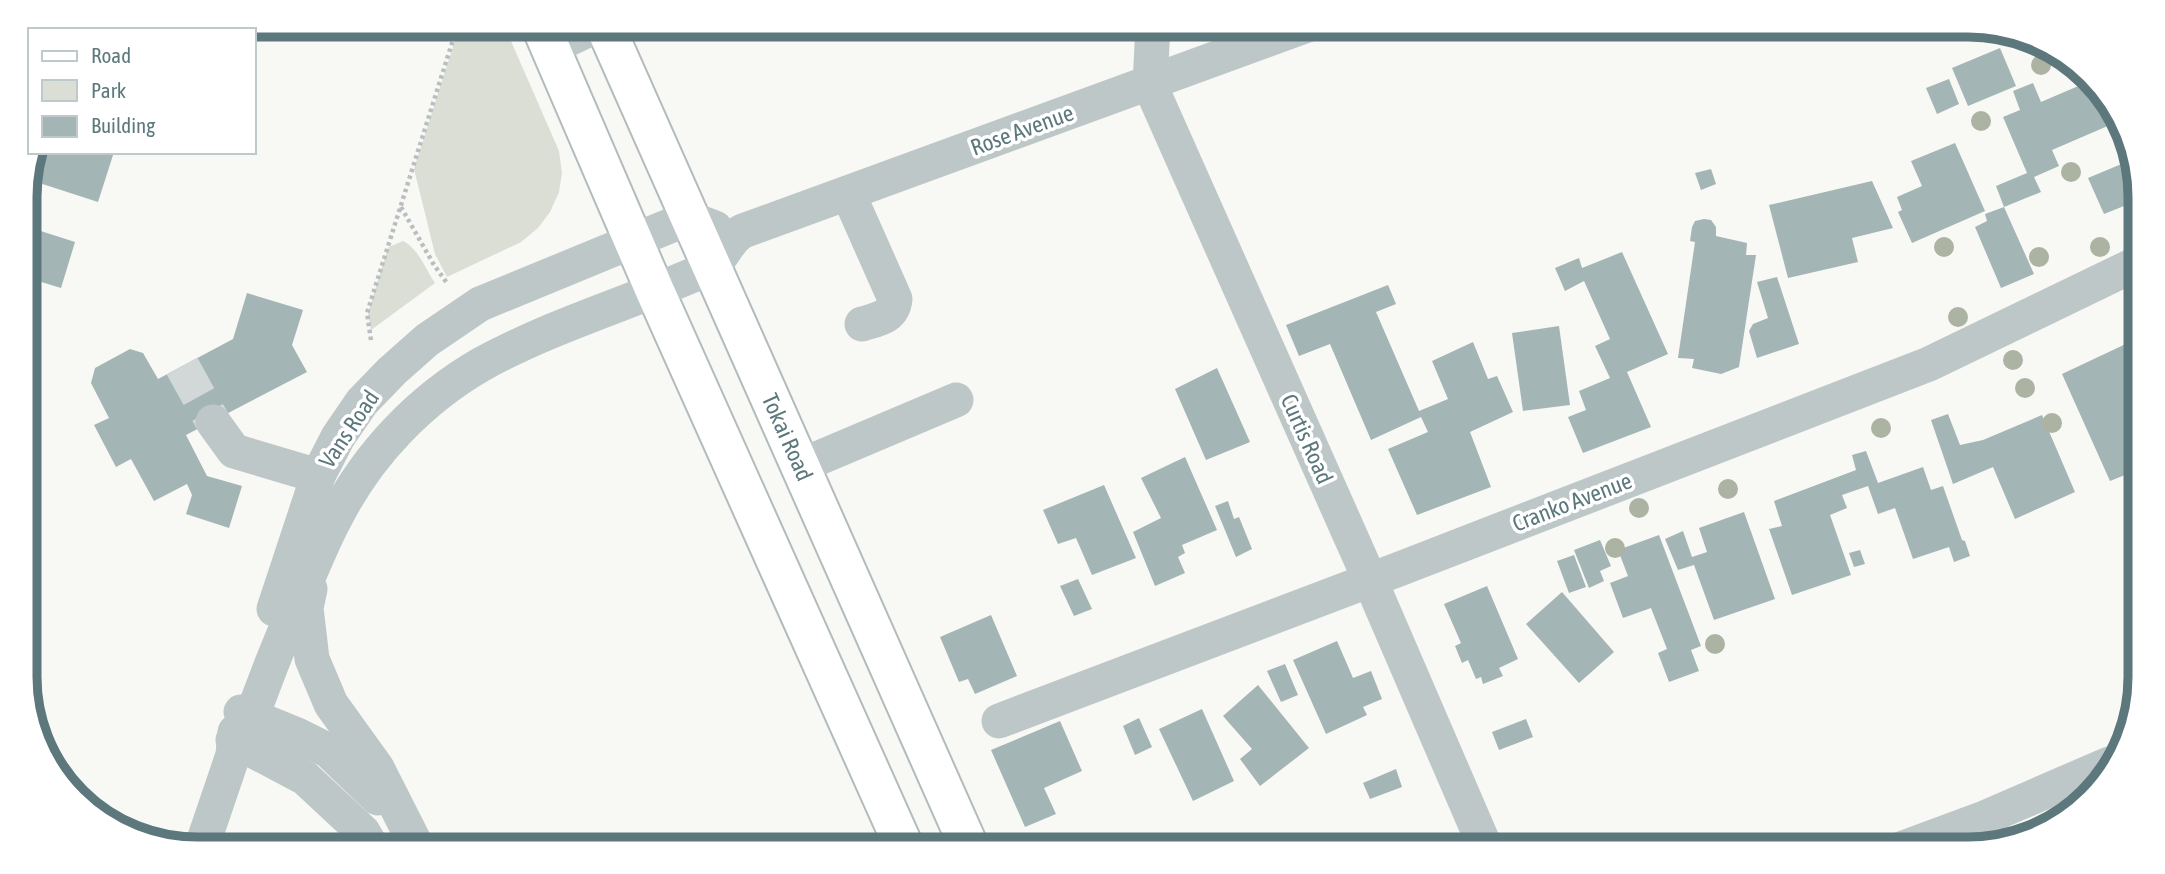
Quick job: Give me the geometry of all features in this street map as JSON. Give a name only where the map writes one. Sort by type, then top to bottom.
[{"type":"main road","points":[[545,37],[654,291],[900,837]]},
{"type":"main road","name":"Tokai Road","points":[[608,37],[965,837]]},
{"type":"street","name":"Curtis Road","points":[[1152,37],[1150,85],[1481,837]]},
{"type":"street","name":"Rose Avenue","points":[[735,235],[1276,37]]},
{"type":"street","points":[[848,193],[895,299],[894,308],[888,316],[862,324]]},
{"type":"street","points":[[689,218],[735,235],[711,267]]},
{"type":"street","name":"Vans Road","points":[[205,837],[240,733],[297,533],[318,476],[338,438],[362,402],[392,370],[428,340],[480,304],[689,218]]},
{"type":"street","name":"Vans Road","points":[[240,733],[337,514],[371,460],[401,427],[446,388],[482,364],[711,267]]},
{"type":"street","name":"Cranko Avenue","points":[[999,721],[1929,364],[2128,268]]},
{"type":"street","points":[[800,466],[956,400]]},
{"type":"street","points":[[213,422],[234,451],[318,476]]},
{"type":"street","points":[[318,555],[306,608],[312,659],[331,704],[377,768],[410,837]]},
{"type":"street","points":[[240,733],[305,778],[366,837]]},
{"type":"street","points":[[240,733],[297,735],[329,751],[388,809],[408,837]]},
{"type":"street","points":[[1961,837],[1986,832],[2098,770]]},
{"type":"path","points":[[371,345],[367,313],[454,37]]},
{"type":"path","points":[[401,206],[434,265],[449,285]]},
{"type":"green space","points":[[456,37],[509,37],[559,151],[562,173],[559,192],[550,212],[538,228],[521,242],[447,277],[435,254],[414,169]]},
{"type":"green space","points":[[403,241],[417,254],[435,283],[371,330],[368,313],[386,254],[389,247]]},
{"type":"building","points":[[2000,48],[2016,86],[1968,106],[1952,68]]},
{"type":"building","points":[[1949,79],[1959,104],[1937,114],[1926,88]]},
{"type":"building","points":[[2033,83],[2041,102],[2082,85],[2095,99],[2111,125],[2052,150],[2059,166],[2034,177],[2041,192],[2004,207],[1996,186],[2027,173],[2003,117],[2020,110],[2013,91]]},
{"type":"building","points":[[1955,143],[1985,211],[1912,243],[1898,212],[1902,210],[1897,197],[1922,186],[1911,161]]},
{"type":"building","points":[[42,154],[113,154],[98,202],[37,182]]},
{"type":"building","points":[[2124,163],[2128,204],[2104,214],[2088,178]]},
{"type":"building","points":[[1711,169],[1716,184],[1701,190],[1695,173]]},
{"type":"building","points":[[1872,181],[1893,228],[1852,238],[1858,262],[1788,278],[1769,205]]},
{"type":"building","points":[[2004,207],[2034,274],[2001,288],[1975,227],[1987,221],[1985,214]]},
{"type":"building","points":[[1711,220],[1716,227],[1716,236],[1747,243],[1746,255],[1756,255],[1739,367],[1721,374],[1692,368],[1694,359],[1678,358],[1695,242],[1690,241],[1692,227],[1695,221]]},
{"type":"building","points":[[37,230],[75,242],[61,288],[37,281]]},
{"type":"building","points":[[1622,252],[1668,354],[1627,372],[1651,427],[1583,453],[1568,417],[1586,410],[1579,391],[1610,378],[1595,346],[1610,339],[1584,281],[1565,291],[1555,268],[1579,258],[1582,268]]},
{"type":"building","points":[[1777,277],[1799,344],[1757,358],[1749,331],[1753,324],[1768,318],[1757,282]]},
{"type":"building","points":[[1388,285],[1396,304],[1376,312],[1419,411],[1448,399],[1432,361],[1473,342],[1488,379],[1497,376],[1513,412],[1470,432],[1491,487],[1417,515],[1388,449],[1428,432],[1421,417],[1371,440],[1330,344],[1299,356],[1286,325]]},
{"type":"building","points":[[247,293],[303,310],[292,345],[307,372],[186,435],[207,476],[242,486],[229,528],[186,514],[192,495],[187,484],[154,501],[131,459],[116,467],[94,425],[109,418],[91,383],[95,368],[130,349],[143,353],[158,379],[233,339]]},
{"type":"building","points":[[1559,326],[1570,405],[1523,411],[1512,333]]},
{"type":"building","points":[[2128,343],[2128,474],[2110,481],[2062,374]]},
{"type":"building","points":[[1217,368],[1250,442],[1206,460],[1175,389]]},
{"type":"building","points":[[1948,414],[1960,445],[1983,440],[2042,415],[2075,492],[2015,519],[1993,467],[1953,484],[1931,420]]},
{"type":"building","points":[[1866,451],[1878,483],[1923,467],[1931,490],[1943,486],[1970,556],[1954,562],[1949,547],[1913,559],[1895,508],[1878,514],[1868,486],[1842,495],[1847,508],[1830,515],[1851,575],[1792,595],[1769,529],[1782,526],[1774,501],[1856,470],[1852,455]]},
{"type":"building","points":[[1185,457],[1217,530],[1182,545],[1185,553],[1178,557],[1185,573],[1155,586],[1133,532],[1161,518],[1141,478]]},
{"type":"building","points":[[1104,485],[1136,558],[1092,575],[1076,538],[1058,544],[1043,510]]},
{"type":"building","points":[[1228,501],[1234,519],[1239,517],[1252,549],[1236,557],[1215,506]]},
{"type":"building","points":[[1744,512],[1775,599],[1714,620],[1694,565],[1678,570],[1665,539],[1683,531],[1692,557],[1707,552],[1699,528]]},
{"type":"building","points":[[1659,535],[1701,646],[1691,650],[1699,671],[1669,682],[1658,653],[1667,649],[1651,608],[1623,618],[1610,583],[1628,576],[1618,550]]},
{"type":"building","points":[[1600,540],[1611,566],[1600,571],[1604,581],[1589,588],[1574,550]]},
{"type":"building","points":[[1860,550],[1865,564],[1854,567],[1849,553]]},
{"type":"building","points":[[1574,555],[1586,587],[1569,593],[1557,561]]},
{"type":"building","points":[[1078,579],[1092,609],[1074,616],[1060,586]]},
{"type":"building","points":[[1487,586],[1518,659],[1499,668],[1503,676],[1483,684],[1481,677],[1476,679],[1468,660],[1462,663],[1455,646],[1461,643],[1444,604]]},
{"type":"building","points":[[1562,592],[1614,652],[1579,683],[1526,624]]},
{"type":"building","points":[[991,615],[1017,676],[975,694],[968,679],[959,682],[940,637]]},
{"type":"building","points":[[1337,641],[1353,678],[1371,671],[1382,699],[1363,707],[1367,715],[1326,734],[1293,660]]},
{"type":"building","points":[[1285,664],[1298,695],[1281,702],[1267,671]]},
{"type":"building","points":[[1258,685],[1309,748],[1260,786],[1240,759],[1252,749],[1223,716]]},
{"type":"building","points":[[1202,709],[1234,781],[1193,801],[1159,729]]},
{"type":"building","points":[[1139,718],[1152,747],[1135,755],[1123,726]]},
{"type":"building","points":[[1526,719],[1533,737],[1499,750],[1492,732]]},
{"type":"building","points":[[1060,721],[1082,771],[1044,788],[1056,814],[1025,827],[991,750]]},
{"type":"building","points":[[1396,769],[1402,787],[1370,799],[1363,783]]},
{"type":"tunnel","points":[[182,366],[213,422]]}]
